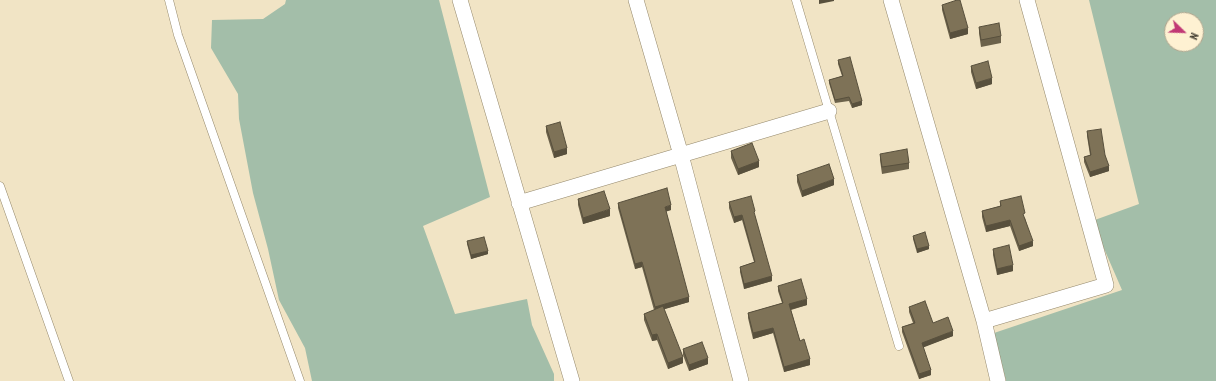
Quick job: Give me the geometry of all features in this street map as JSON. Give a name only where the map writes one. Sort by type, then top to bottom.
[{"type":"street","points":[[460,0],[572,381]]},
{"type":"street","points":[[636,0],[681,155],[741,381]]},
{"type":"street","points":[[891,0],[984,321],[998,381]]},
{"type":"street","points":[[984,321],[1106,284],[1027,0]]},
{"type":"street","points":[[519,203],[829,111]]},
{"type":"lane","points":[[169,0],[178,35],[300,381]]},
{"type":"lane","points":[[796,0],[899,346]]},
{"type":"lane","points":[[0,186],[68,381]]},
{"type":"green space","points":[[286,0],[439,0],[490,197],[423,226],[455,314],[527,299],[532,325],[554,374],[554,381],[312,381],[305,348],[279,300],[268,249],[253,193],[239,119],[238,94],[211,48],[212,20],[263,19],[285,4]]},
{"type":"green space","points":[[1089,0],[1216,0],[1216,381],[1006,381],[994,333],[1122,290],[1092,221],[1139,204]]},
{"type":"building","points":[[960,0],[968,28],[950,33],[942,5]]},
{"type":"building","points":[[999,23],[1001,36],[981,40],[979,27]]},
{"type":"building","points":[[850,57],[862,101],[852,104],[849,97],[835,100],[829,80],[843,76],[838,60]]},
{"type":"building","points":[[988,61],[992,78],[976,83],[971,66]]},
{"type":"building","points":[[560,122],[567,148],[554,152],[546,126]]},
{"type":"building","points":[[1101,129],[1105,155],[1109,166],[1090,172],[1084,157],[1091,155],[1087,131]]},
{"type":"building","points":[[752,143],[759,161],[738,169],[731,151]]},
{"type":"building","points":[[907,149],[909,163],[882,167],[880,154]]},
{"type":"building","points":[[829,164],[834,179],[802,191],[797,175]]},
{"type":"building","points":[[667,188],[671,205],[665,207],[689,297],[655,307],[642,262],[635,264],[618,203]]},
{"type":"building","points":[[604,191],[610,209],[583,218],[578,199]]},
{"type":"building","points":[[751,196],[772,276],[744,284],[740,267],[755,262],[742,215],[734,217],[729,202]]},
{"type":"building","points":[[1021,196],[1025,213],[1023,214],[1033,241],[1019,246],[1010,220],[986,226],[982,211],[1001,206],[1000,201]]},
{"type":"building","points":[[925,232],[929,246],[917,249],[913,236]]},
{"type":"building","points":[[484,237],[488,251],[471,255],[467,241]]},
{"type":"building","points":[[1009,245],[1013,265],[997,269],[993,249]]},
{"type":"building","points":[[801,279],[807,299],[789,304],[800,341],[804,339],[810,359],[784,367],[773,328],[753,333],[748,313],[783,303],[778,286]]},
{"type":"building","points":[[925,301],[933,323],[948,317],[953,331],[922,343],[931,370],[919,374],[902,327],[915,323],[909,307]]},
{"type":"building","points":[[663,306],[683,357],[668,363],[657,334],[652,335],[644,314]]},
{"type":"building","points":[[702,342],[708,358],[689,365],[683,349]]}]
